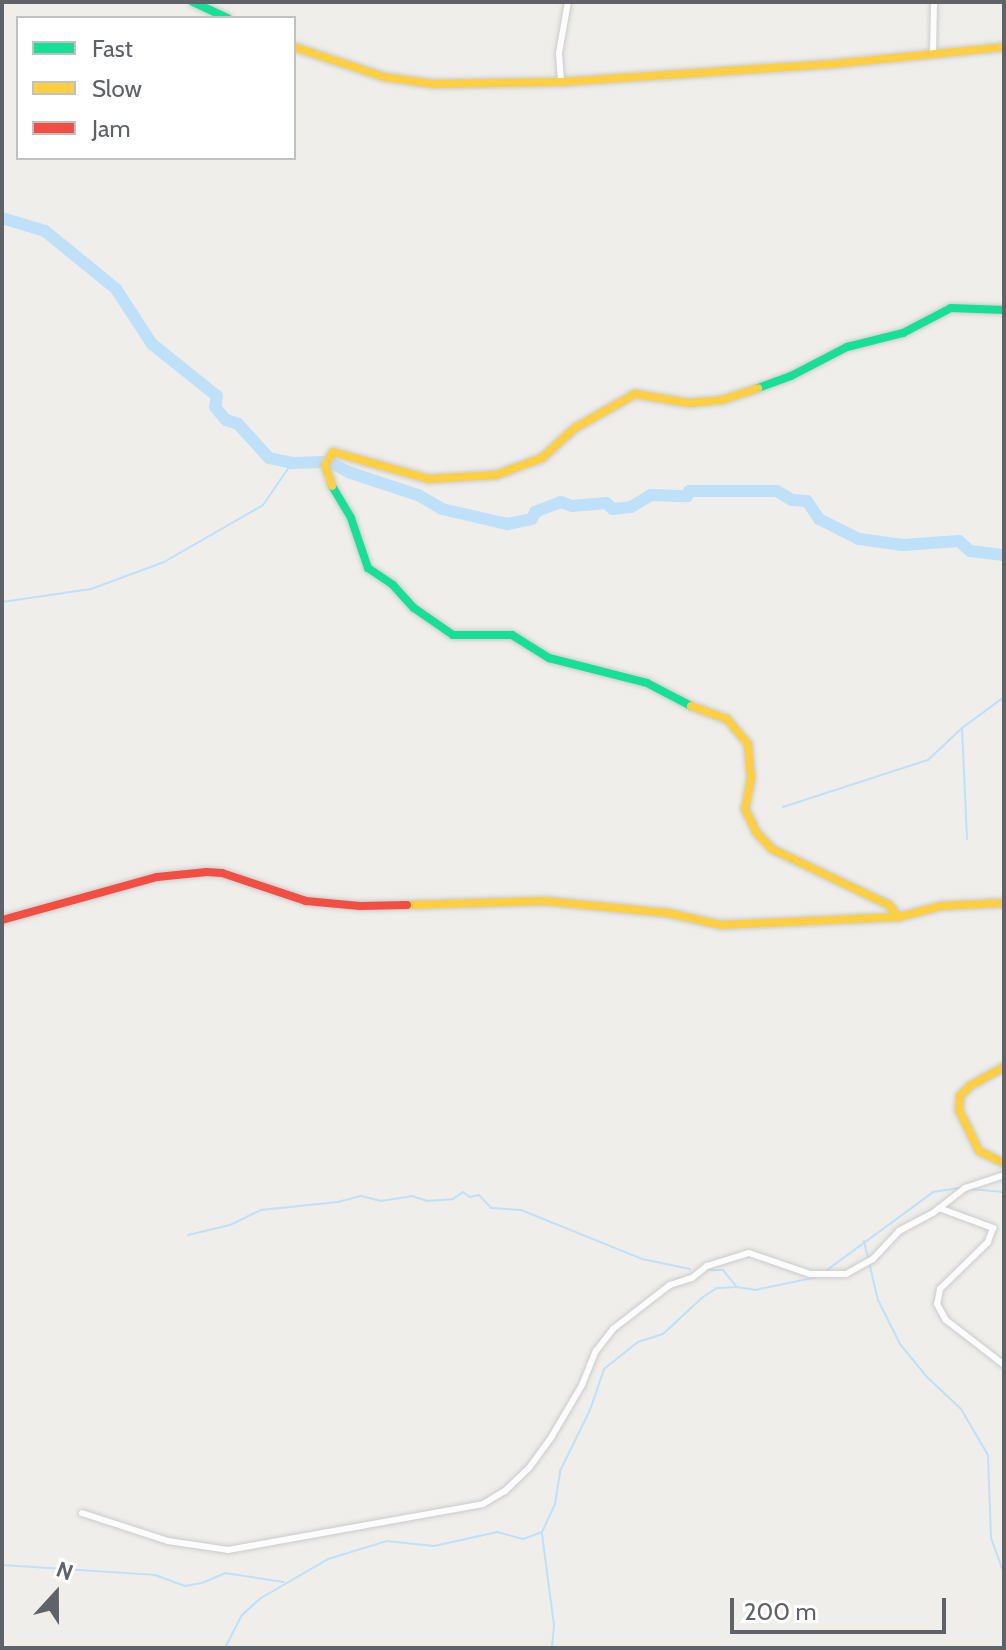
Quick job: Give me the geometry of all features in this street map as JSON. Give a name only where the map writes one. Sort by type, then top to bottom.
[{"type":"street","points":[[193,2],[224,16]]},
{"type":"street","points":[[561,82],[559,53],[568,2]]},
{"type":"street","points":[[933,54],[934,2]]},
{"type":"street","points":[[296,48],[384,77],[433,84],[561,82],[1004,47]]},
{"type":"street","points":[[899,917],[889,905],[772,849],[756,832],[745,809],[751,779],[748,744],[727,719],[682,703],[647,683],[594,667],[549,658],[512,635],[453,635],[414,608],[393,585],[368,568],[351,518],[331,485],[325,465],[333,452],[381,462],[429,479],[496,475],[542,458],[575,428],[635,394],[689,403],[722,400],[791,376],[847,347],[903,333],[951,308],[1004,310]]},
{"type":"street","points":[[2,920],[157,877],[207,872],[222,873],[306,901],[360,906],[544,901],[668,913],[721,925],[899,917],[941,906],[1004,903]]},
{"type":"street","points":[[1004,1067],[970,1086],[960,1096],[959,1110],[979,1151],[1004,1163]]},
{"type":"street","points":[[82,1513],[168,1541],[228,1550],[470,1508],[491,1500],[524,1474],[547,1444],[582,1385],[596,1351],[613,1329],[670,1285],[692,1278],[707,1266],[749,1253],[810,1274],[846,1274],[873,1259],[899,1231],[939,1208],[965,1188],[1004,1175]]},
{"type":"street","points":[[939,1208],[993,1228],[988,1242],[940,1289],[937,1304],[946,1320],[1004,1365]]},
{"type":"waterway","points":[[2,218],[45,231],[116,289],[152,344],[217,396],[215,407],[226,420],[238,424],[269,458],[292,463],[323,462]]},
{"type":"waterway","points":[[2,602],[91,589],[164,562],[263,505],[292,463]]},
{"type":"waterway","points":[[331,463],[351,473],[418,495],[442,509],[507,524],[532,519],[535,512],[561,502],[572,506],[606,503],[613,509],[631,507],[651,495],[687,496],[689,491],[777,491],[792,500],[807,501],[819,519],[859,539],[903,545],[959,541],[970,551],[1004,555]]},
{"type":"waterway","points":[[783,807],[928,760],[962,728],[1004,697]]},
{"type":"waterway","points":[[962,728],[967,839]]},
{"type":"waterway","points":[[827,1270],[933,1192],[959,1188]]},
{"type":"waterway","points":[[970,1189],[1004,1192]]},
{"type":"waterway","points":[[188,1235],[230,1225],[261,1210],[338,1202],[361,1196],[381,1201],[412,1196],[427,1201],[453,1199],[463,1192],[470,1197],[479,1195],[491,1208],[521,1210],[642,1259],[690,1269]]},
{"type":"waterway","points":[[864,1241],[878,1300],[900,1344],[927,1377],[961,1409],[988,1455],[991,1538],[1004,1573]]},
{"type":"waterway","points":[[705,1270],[723,1270],[737,1287],[755,1290],[817,1277]]},
{"type":"waterway","points":[[225,1648],[242,1615],[261,1598],[328,1559],[387,1541],[434,1546],[497,1532],[523,1539],[542,1532],[555,1504],[560,1471],[590,1410],[604,1369],[638,1342],[663,1334],[717,1288],[737,1287]]},
{"type":"waterway","points":[[542,1534],[554,1625],[552,1648]]},
{"type":"waterway","points":[[2,1565],[155,1575],[185,1586],[202,1583],[225,1573],[283,1582]]},
{"type":"traffic: fast","points":[[193,2],[224,16]]},
{"type":"traffic: fast","points":[[758,388],[791,376],[847,347],[903,333],[951,308],[1004,310]]},
{"type":"traffic: fast","points":[[332,486],[351,518],[368,568],[393,585],[414,608],[453,635],[512,635],[549,658],[647,683],[691,706]]},
{"type":"traffic: slow","points":[[296,48],[384,77],[433,84],[561,82],[832,64],[1004,47]]},
{"type":"traffic: slow","points":[[332,486],[325,465],[333,452],[429,479],[496,475],[542,458],[575,428],[635,394],[689,403],[722,400],[758,388]]},
{"type":"traffic: slow","points":[[691,706],[727,719],[748,744],[751,779],[745,809],[756,832],[772,849],[889,905],[899,917]]},
{"type":"traffic: slow","points":[[407,905],[544,901],[668,913],[721,925],[899,917],[941,906],[1004,903]]},
{"type":"traffic: slow","points":[[1004,1067],[970,1086],[960,1096],[959,1110],[979,1151],[1004,1163]]},
{"type":"traffic: jam","points":[[2,920],[157,877],[207,872],[222,873],[306,901],[360,906],[407,905]]}]
